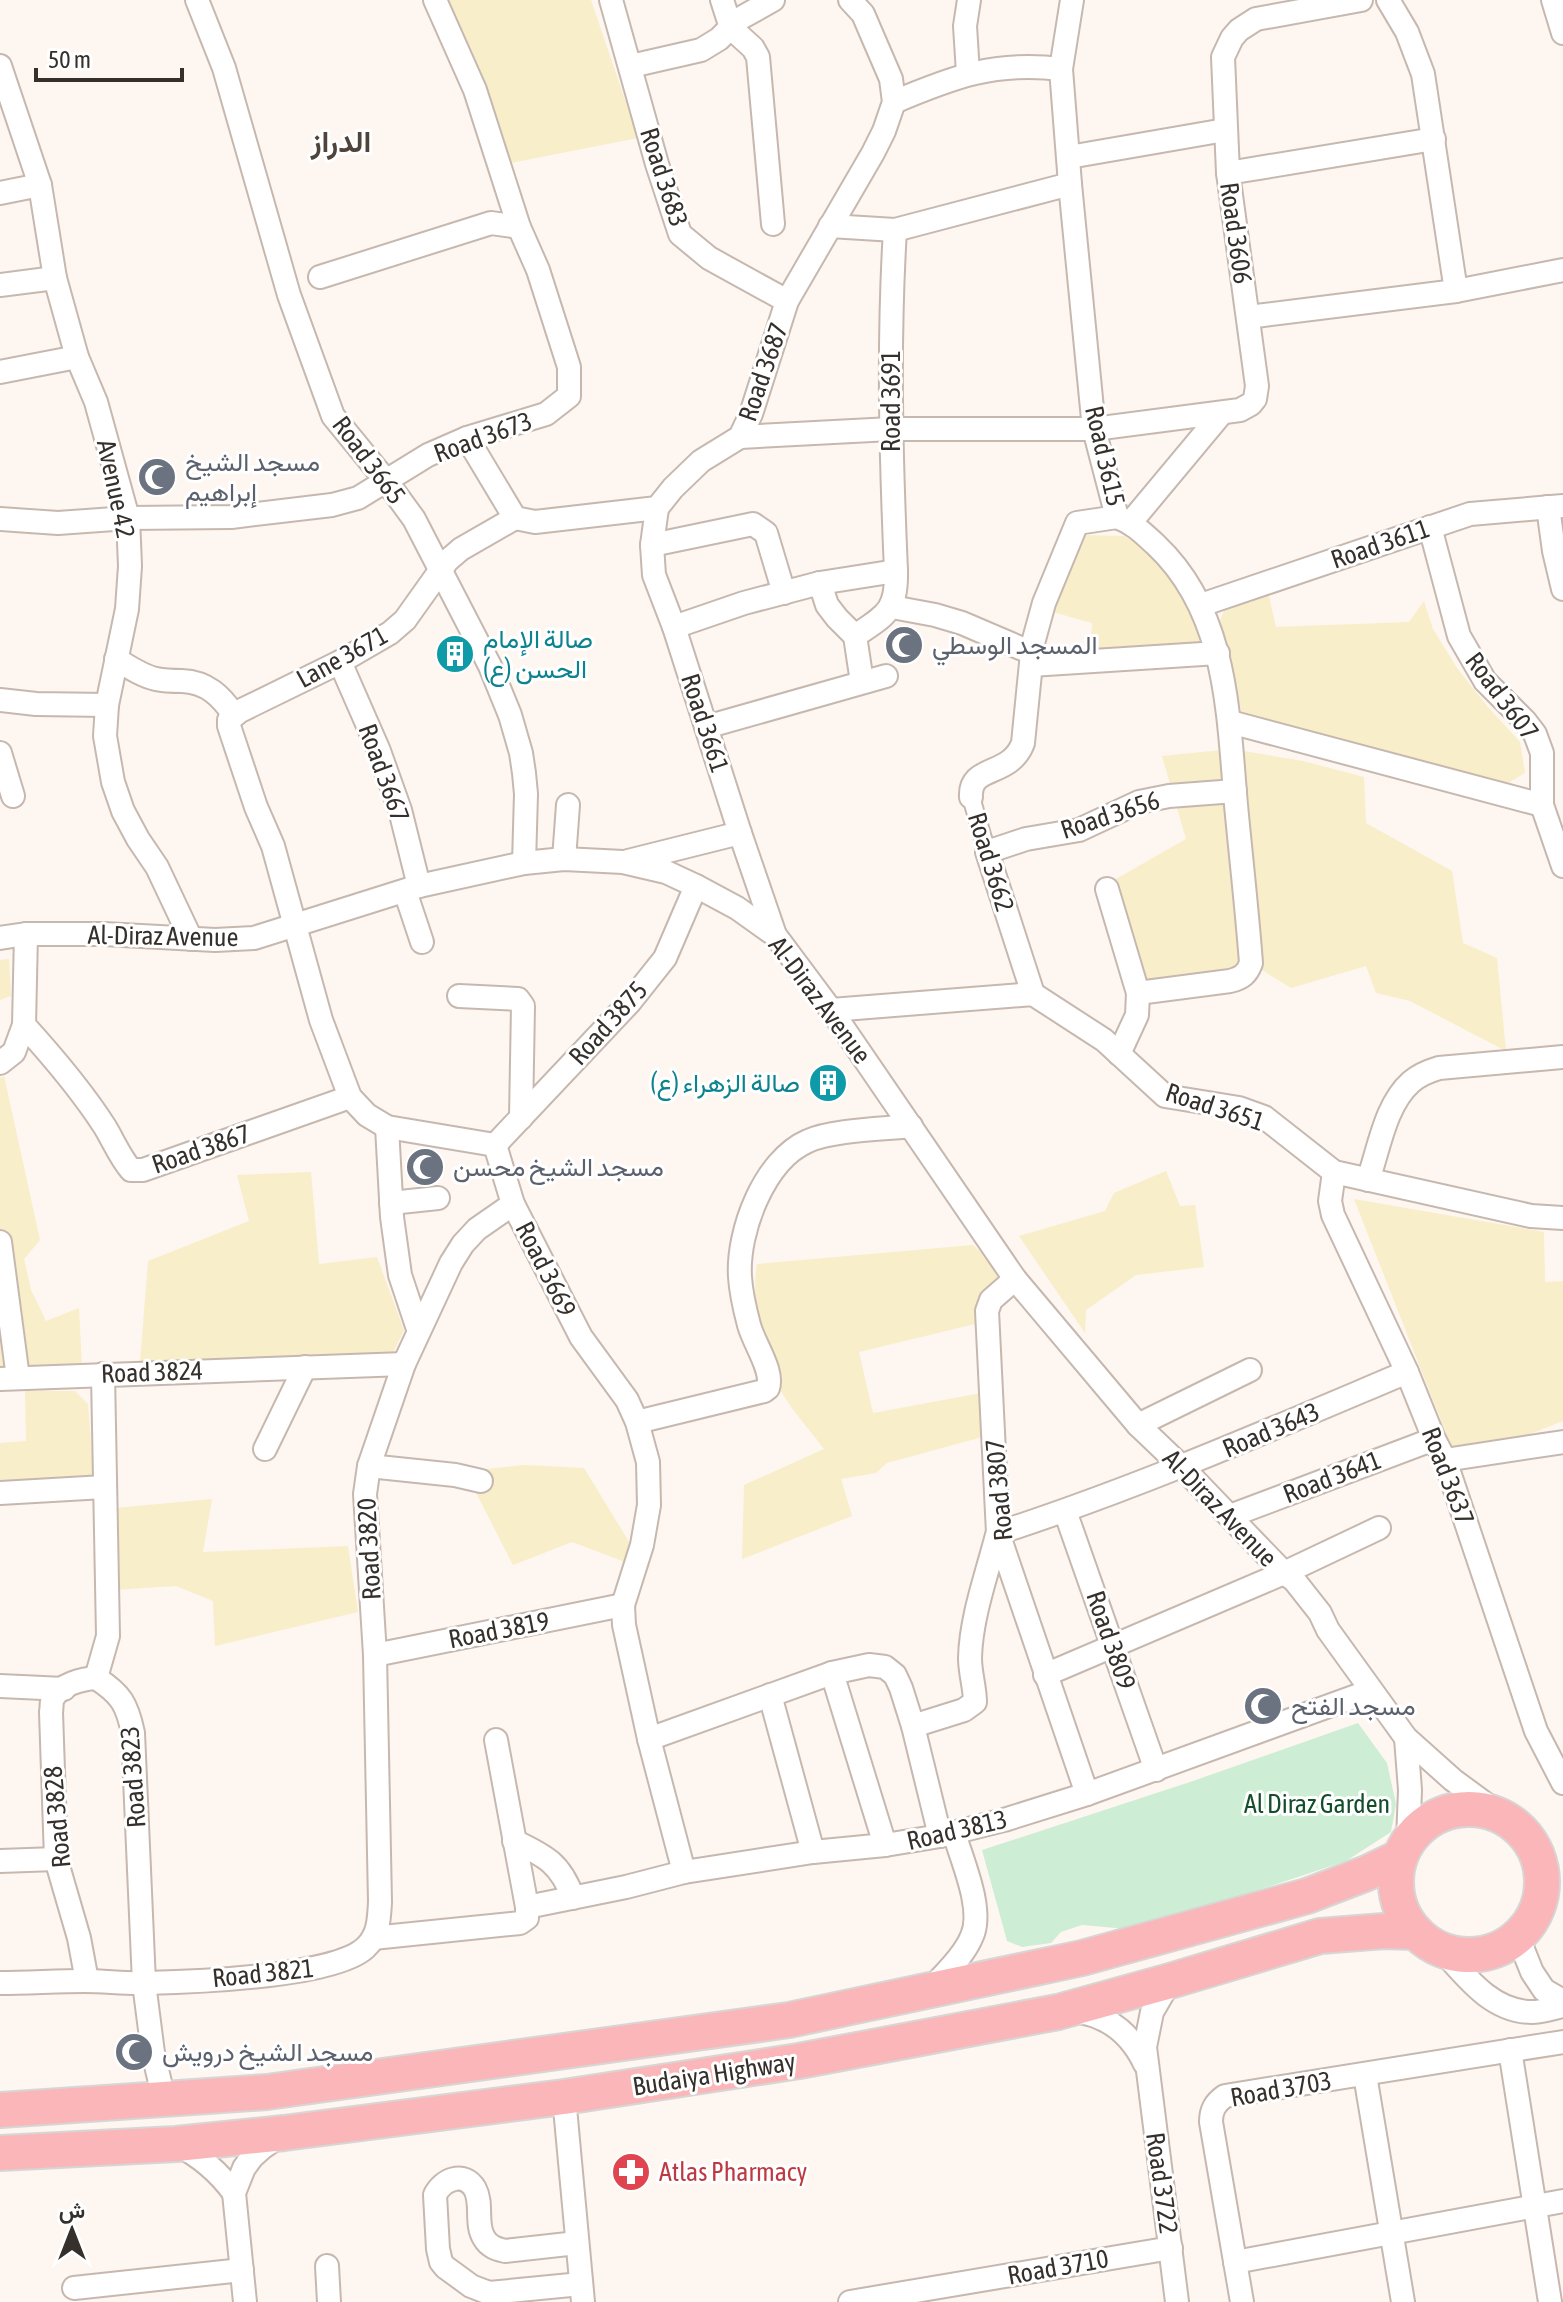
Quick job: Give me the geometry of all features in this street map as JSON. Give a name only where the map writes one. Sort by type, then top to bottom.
[{"type":"main road","points":[[1563,1844],[1514,1826],[1488,1811],[1473,1808],[1443,1813],[1418,1829],[1404,1849],[1397,1870],[1397,1897],[1401,1910],[1429,1941],[1455,1954],[1482,1954],[1495,1950],[1563,1910]]},
{"type":"main road","points":[[1514,1826],[1534,1846],[1543,1873],[1540,1902],[1523,1932]]},
{"type":"main road","name":"Budaiya Highway","points":[[0,2110],[267,2092],[789,2020],[1082,1958],[1292,1900],[1367,1873],[1404,1849]]},
{"type":"main road","name":"Budaiya Highway","points":[[0,2153],[176,2144],[564,2097],[799,2061],[1058,2012],[1320,1936],[1384,1931],[1429,1941]]},
{"type":"street","name":"Road 3673","points":[[0,519],[58,523],[128,518],[231,517],[332,505],[358,498],[428,455],[467,438],[546,414],[569,396],[569,367],[538,270],[519,227],[475,90],[435,0]]},
{"type":"street","name":"Road 3683","points":[[611,0],[680,234],[709,258],[787,301]]},
{"type":"street","points":[[722,0],[731,28],[753,48],[758,57],[773,224]]},
{"type":"street","points":[[631,66],[701,50],[719,39],[739,19],[773,0]]},
{"type":"street","points":[[850,0],[863,14],[879,48],[891,79],[894,102],[968,73],[1036,66],[1061,69]]},
{"type":"street","points":[[968,73],[965,26],[969,0]]},
{"type":"street","name":"Road 3615","points":[[1072,0],[1061,69],[1094,429],[1124,519],[1167,556],[1201,605],[1218,653],[1230,722],[1251,963],[1248,972],[1230,981],[1138,993]]},
{"type":"street","name":"Road 3606","points":[[740,437],[891,429],[1094,429],[1221,414],[1246,408],[1258,393],[1228,173],[1223,57],[1232,38],[1256,19],[1361,0]]},
{"type":"street","points":[[1388,0],[1419,60],[1426,89],[1456,291]]},
{"type":"street","points":[[1553,0],[1563,33]]},
{"type":"street","name":"Road 3665","points":[[198,2],[224,68],[289,295],[333,416],[414,519],[490,666],[516,734],[526,794],[524,863]]},
{"type":"street","name":"Avenue 42","points":[[3,73],[40,185],[55,278],[77,357],[96,402],[128,518],[130,566],[127,609],[107,705],[105,736],[113,782],[123,811],[157,867],[191,939]]},
{"type":"street","name":"Road 3687","points":[[657,508],[701,461],[740,437],[751,414],[787,301],[873,153],[894,102]]},
{"type":"street","points":[[1069,157],[1225,130]]},
{"type":"street","points":[[1228,173],[1434,139]]},
{"type":"street","points":[[830,226],[895,230],[1070,184]]},
{"type":"street","points":[[0,193],[40,185]]},
{"type":"street","points":[[320,277],[491,223],[519,227]]},
{"type":"street","name":"Road 3691","points":[[892,607],[896,594],[896,571],[890,307],[895,230]]},
{"type":"street","points":[[1248,317],[1456,291],[1563,270]]},
{"type":"street","points":[[0,285],[55,278]]},
{"type":"street","points":[[0,372],[77,357]]},
{"type":"street","points":[[1031,659],[1044,603],[1077,523],[1124,519],[1221,414]]},
{"type":"street","points":[[467,438],[515,518],[535,522],[657,508]]},
{"type":"street","points":[[1556,506],[1554,551],[1563,589]]},
{"type":"street","name":"Road 3611","points":[[1201,605],[1470,514],[1556,506]]},
{"type":"street","name":"Road 3661","points":[[657,508],[652,545],[654,575],[775,935]]},
{"type":"street","name":"Lane 3671","points":[[232,718],[371,646],[405,620],[440,569],[461,549],[515,518]]},
{"type":"street","points":[[652,545],[753,524],[766,533],[784,593]]},
{"type":"street","name":"Road 3607","points":[[1430,527],[1459,636],[1485,681],[1535,734],[1542,753],[1551,816],[1563,866]]},
{"type":"street","points":[[674,627],[744,603],[820,583],[896,571]]},
{"type":"street","points":[[820,583],[827,605],[855,636],[862,682]]},
{"type":"street","points":[[855,636],[892,607],[962,623],[1031,659],[1218,653]]},
{"type":"street","points":[[116,659],[152,679],[195,682],[223,698],[232,718],[229,726],[256,807],[273,846],[321,1020],[350,1097],[367,1115],[387,1127],[495,1145]]},
{"type":"street","name":"Road 3662","points":[[1031,659],[1023,743],[1019,754],[1005,766],[973,782],[971,797],[1033,994]]},
{"type":"street","name":"Road 3667","points":[[340,662],[379,751],[400,810],[422,942]]},
{"type":"street","points":[[706,727],[886,676]]},
{"type":"street","points":[[0,700],[107,705]]},
{"type":"street","points":[[1230,722],[1551,816]]},
{"type":"street","points":[[0,753],[13,796]]},
{"type":"street","name":"Road 3656","points":[[987,852],[1026,839],[1079,830],[1139,802],[1169,796],[1235,791]]},
{"type":"street","points":[[564,859],[568,805]]},
{"type":"street","points":[[623,862],[740,833]]},
{"type":"street","name":"Al-Diraz Avenue","points":[[0,938],[26,934],[254,938],[412,888],[524,863],[564,859],[623,862],[666,872],[737,908],[775,935],[831,1010],[1015,1279],[1138,1425],[1284,1573],[1290,1589],[1313,1619],[1328,1630],[1406,1738],[1453,1780],[1514,1826]]},
{"type":"street","name":"Road 3875","points":[[495,1145],[630,1002],[665,958],[696,886]]},
{"type":"street","points":[[1107,889],[1138,993],[1137,1015],[1119,1054]]},
{"type":"street","points":[[0,1063],[14,1052],[24,1025],[26,934]]},
{"type":"street","points":[[831,1010],[1033,994]]},
{"type":"street","name":"Road 3651","points":[[1033,994],[1104,1040],[1165,1096],[1239,1108],[1264,1117],[1334,1172],[1531,1216],[1563,1218]]},
{"type":"street","points":[[459,996],[518,999],[523,1006],[521,1118]]},
{"type":"street","name":"Road 3867","points":[[24,1025],[65,1072],[105,1127],[131,1170],[143,1170],[350,1097]]},
{"type":"street","points":[[1368,1180],[1398,1098],[1411,1082],[1424,1073],[1439,1068],[1563,1057]]},
{"type":"street","points":[[637,1422],[764,1391],[770,1385],[769,1374],[753,1338],[740,1277],[742,1241],[754,1203],[788,1153],[807,1141],[823,1136],[911,1126]]},
{"type":"street","points":[[387,1127],[391,1203],[400,1275],[418,1329]]},
{"type":"street","name":"Road 3669","points":[[495,1145],[513,1204],[581,1337],[627,1400],[637,1422],[648,1462],[649,1505],[642,1545],[623,1605],[624,1625],[649,1739],[684,1872]]},
{"type":"street","name":"Road 3637","points":[[1334,1172],[1330,1201],[1333,1215],[1445,1460],[1536,1731],[1563,1783]]},
{"type":"street","points":[[391,1203],[438,1198]]},
{"type":"street","name":"Road 3820","points":[[373,1938],[379,1922],[380,1902],[375,1655],[365,1494],[369,1466],[418,1329],[463,1244],[477,1229],[513,1204]]},
{"type":"street","points":[[0,1242],[9,1379]]},
{"type":"street","name":"Road 3807","points":[[1015,1279],[991,1300],[987,1311],[998,1533],[1087,1794]]},
{"type":"street","name":"Road 3824","points":[[9,1379],[404,1364]]},
{"type":"street","points":[[265,1449],[305,1367]]},
{"type":"street","points":[[1138,1425],[1250,1370]]},
{"type":"street","name":"Road 3643","points":[[998,1533],[1182,1467],[1407,1372]]},
{"type":"street","points":[[0,1686],[64,1689],[80,1679],[96,1678],[108,1636],[103,1374]]},
{"type":"street","name":"Road 3641","points":[[1230,1516],[1434,1439]]},
{"type":"street","points":[[1445,1460],[1563,1442]]},
{"type":"street","points":[[369,1466],[455,1475],[481,1481]]},
{"type":"street","points":[[0,1493],[104,1487]]},
{"type":"street","name":"Road 3809","points":[[1065,1511],[1156,1770]]},
{"type":"street","points":[[1045,1675],[1284,1573],[1379,1528]]},
{"type":"street","points":[[913,1726],[964,1710],[975,1702],[971,1646],[998,1533]]},
{"type":"street","name":"Road 3819","points":[[375,1655],[623,1605]]},
{"type":"street","points":[[649,1739],[832,1673],[869,1665],[885,1667],[895,1675],[947,1834],[977,1910],[972,1938],[930,1990]]},
{"type":"street","points":[[832,1673],[885,1845]]},
{"type":"street","name":"Road 3823","points":[[96,1678],[120,1696],[129,1712],[133,1733],[144,1983],[153,2053],[164,2099]]},
{"type":"street","name":"Road 3828","points":[[64,1689],[53,1699],[51,1712],[56,1859],[79,1938],[87,1981]]},
{"type":"street","name":"Road 3813","points":[[527,1907],[684,1872],[813,1852],[885,1845],[1004,1820],[1156,1770],[1370,1691]]},
{"type":"street","points":[[770,1695],[813,1852]]},
{"type":"street","points":[[1404,1849],[1410,1790],[1406,1738]]},
{"type":"street","points":[[373,1938],[520,1923],[527,1918],[496,1740]]},
{"type":"street","points":[[514,1841],[552,1862],[567,1879],[573,1898]]},
{"type":"street","points":[[0,1861],[56,1859]]},
{"type":"street","points":[[1523,1932],[1532,1972],[1544,1990],[1563,2004]]},
{"type":"street","name":"Road 3821","points":[[144,1983],[256,1976],[322,1967],[354,1957],[373,1938]]},
{"type":"street","points":[[1429,1941],[1480,1992],[1512,2009],[1533,2012],[1563,2004]]},
{"type":"street","name":"Road 3722","points":[[1170,1981],[1149,2021],[1145,2047],[1177,2302]]},
{"type":"street","points":[[0,1983],[144,1983]]},
{"type":"street","name":"Road 3722","points":[[1058,2012],[1077,2011],[1113,2023],[1128,2036],[1146,2065]]},
{"type":"street","name":"Road 3703","points":[[1242,2302],[1211,2122],[1213,2107],[1225,2096],[1563,2042]]},
{"type":"street","points":[[1510,2050],[1550,2302]]},
{"type":"street","name":"Road 3703","points":[[1365,2075],[1403,2302]]},
{"type":"street","points":[[564,2097],[582,2293],[489,2293],[476,2290],[445,2267],[438,2249],[435,2195],[446,2181],[463,2179],[471,2183],[476,2191],[482,2236],[496,2249],[505,2251],[577,2243]]},
{"type":"street","points":[[245,2302],[234,2193],[252,2157],[284,2133]]},
{"type":"street","points":[[176,2144],[203,2160],[234,2193]]},
{"type":"street","points":[[1235,2262],[1563,2201]]},
{"type":"street","name":"Road 3710","points":[[850,2302],[1171,2248]]},
{"type":"street","points":[[327,2266],[329,2302]]},
{"type":"street","points":[[74,2288],[242,2270]]},
{"type":"green space","name":"Al Diraz Garden","points":[[1358,1723],[1387,1763],[1396,1804],[1391,1832],[1346,1861],[1138,1930],[1082,1925],[1061,1932],[1051,1943],[1022,1947],[1007,1941],[982,1850]]},
{"type":"sand","points":[[445,0],[591,0],[638,138],[505,164]]},
{"type":"sand","points":[[1081,535],[1124,536],[1151,552],[1185,596],[1202,648],[1090,657],[1092,623],[1042,609]]},
{"type":"sand","points":[[1269,596],[1276,627],[1409,622],[1424,601],[1433,629],[1457,668],[1520,742],[1525,773],[1508,783],[1256,724],[1242,713],[1217,628],[1226,606]]},
{"type":"sand","points":[[1232,749],[1303,761],[1364,777],[1366,823],[1452,871],[1463,943],[1497,958],[1506,1051],[1410,1001],[1376,993],[1366,966],[1291,988],[1251,963],[1145,985],[1109,883],[1186,839],[1162,756]]},
{"type":"sand","points":[[9,959],[11,996],[0,1000],[0,960]]},
{"type":"sand","points":[[4,1076],[40,1240],[24,1259],[31,1290],[46,1321],[79,1308],[82,1366],[0,1371],[0,1078]]},
{"type":"sand","points":[[1166,1171],[1180,1206],[1195,1205],[1204,1267],[1136,1275],[1086,1310],[1085,1333],[1019,1236],[1105,1211],[1114,1193]]},
{"type":"sand","points":[[311,1172],[319,1264],[377,1257],[404,1330],[392,1355],[140,1363],[148,1261],[249,1221],[237,1175]]},
{"type":"sand","points":[[1354,1199],[1544,1232],[1545,1282],[1563,1281],[1563,1421],[1517,1439],[1453,1451]]},
{"type":"sand","points":[[973,1245],[988,1259],[998,1275],[975,1324],[859,1352],[873,1413],[987,1392],[986,1436],[887,1463],[876,1473],[841,1479],[852,1516],[742,1559],[744,1485],[824,1449],[786,1400],[775,1380],[757,1312],[757,1264]]},
{"type":"sand","points":[[25,1391],[75,1391],[88,1404],[94,1481],[0,1483],[0,1443],[26,1441]]},
{"type":"sand","points":[[524,1465],[584,1468],[631,1545],[625,1562],[572,1542],[513,1565],[468,1477],[468,1471]]},
{"type":"sand","points":[[212,1499],[203,1552],[348,1546],[358,1612],[215,1646],[213,1601],[176,1586],[113,1590],[115,1508]]},
{"type":"place","name":"مسجد الشيخ إبراهيم","points":[[157,477]]},
{"type":"place","name":"المسجد الوسطي","points":[[904,645]]},
{"type":"place","name":"صالة الإمام الحسن (ع)","points":[[455,654]]},
{"type":"place","name":"(ع) صالة الزهراء","points":[[828,1083]]},
{"type":"place","name":"مسجد الشيخ محسن","points":[[425,1167]]},
{"type":"place","name":"مسجد الفتح","points":[[1263,1706]]},
{"type":"place","name":"مسجد الشيخ درويش","points":[[134,2052]]},
{"type":"place","name":"Atlas Pharmacy","points":[[631,2172]]},
{"type":"district","name":"الدراز","points":[[341,142]]}]
